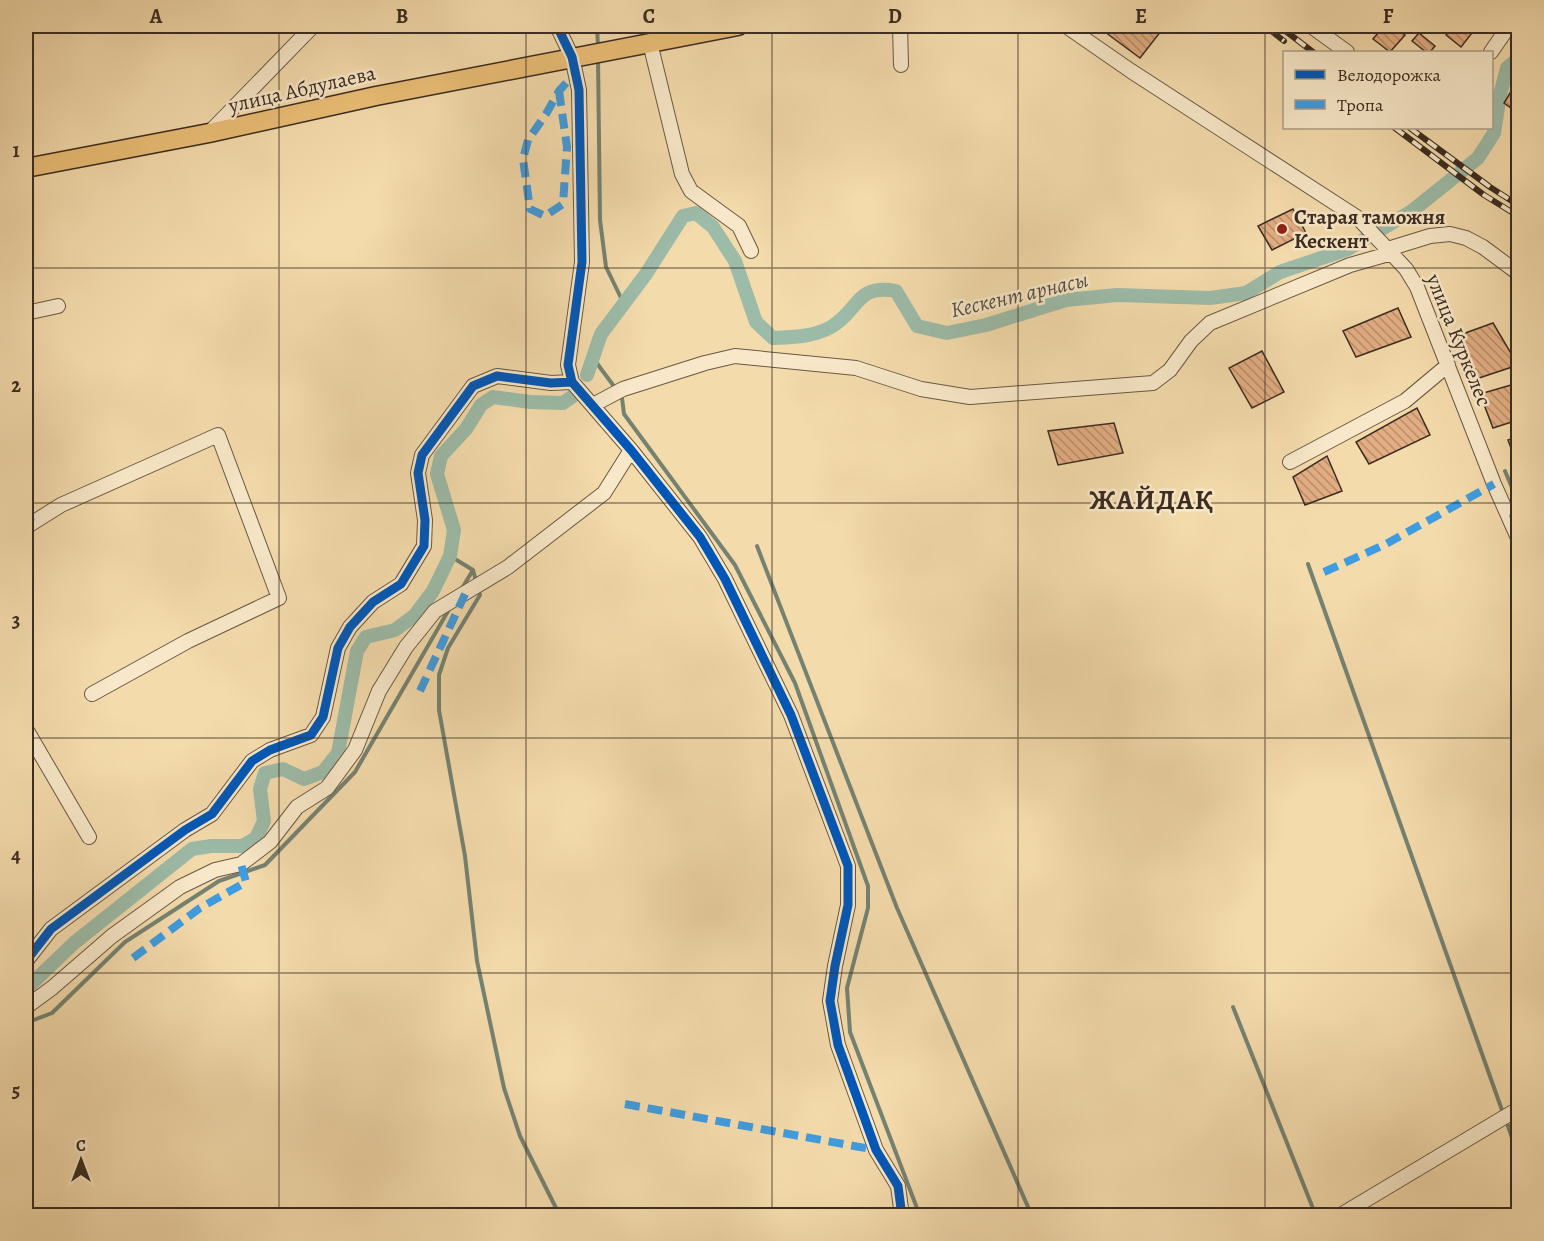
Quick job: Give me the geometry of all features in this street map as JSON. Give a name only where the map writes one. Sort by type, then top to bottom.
[{"type":"main road","name":"улица Абдулаева","points":[[26,168],[209,133],[376,96],[738,26]]},
{"type":"street","points":[[209,133],[313,26]]},
{"type":"street","points":[[556,26],[580,56],[582,262],[568,366],[572,382],[631,450],[700,537],[725,579],[791,715],[848,866],[848,905],[830,1001],[838,1045],[876,1150],[898,1186],[902,1215]]},
{"type":"street","points":[[900,26],[901,65]]},
{"type":"street","name":"улица Куркелес","points":[[1066,26],[1131,71],[1358,218],[1406,269],[1417,287],[1494,484],[1518,538]]},
{"type":"street","points":[[1311,26],[1346,51]]},
{"type":"street","points":[[1492,51],[1509,26]]},
{"type":"street","points":[[650,43],[682,174],[691,191],[739,226],[751,251]]},
{"type":"street","points":[[593,405],[618,391],[705,363],[735,356],[856,368],[921,389],[970,397],[1153,383],[1170,370],[1191,341],[1210,323],[1350,265],[1386,247],[1430,236],[1450,234],[1466,238],[1483,247],[1518,273]]},
{"type":"street","points":[[26,313],[58,306]]},
{"type":"street","points":[[1290,462],[1405,401],[1448,365]]},
{"type":"street","points":[[26,961],[51,929],[185,830],[212,814],[252,761],[270,750],[311,735],[323,717],[338,648],[350,627],[373,602],[401,584],[424,546],[425,520],[418,472],[422,455],[473,386],[497,376],[551,383],[572,382]]},
{"type":"street","points":[[26,527],[61,505],[218,435],[279,598],[188,641],[92,694]]},
{"type":"street","points":[[26,1007],[52,988],[112,936],[180,887],[214,870],[241,864],[270,842],[297,807],[327,788],[355,750],[379,691],[406,647],[435,611],[508,567],[604,493],[631,450]]},
{"type":"street","points":[[26,729],[89,837]]},
{"type":"street","points":[[1339,1215],[1518,1109]]},
{"type":"building","points":[[1097,26],[1165,26],[1140,58]]},
{"type":"building","points":[[1384,26],[1394,26],[1405,35],[1391,51],[1373,39]]},
{"type":"building","points":[[1453,26],[1463,26],[1472,33],[1461,47],[1446,35]]},
{"type":"building","points":[[1419,33],[1435,46],[1431,51],[1425,51],[1412,41]]},
{"type":"building","points":[[1516,83],[1518,84],[1518,113],[1504,103]]},
{"type":"building","name":"Старая таможня Кескент","points":[[1293,209],[1306,233],[1272,250],[1258,226]]},
{"type":"building","points":[[1398,308],[1411,337],[1356,357],[1343,331]]},
{"type":"building","points":[[1493,323],[1518,365],[1473,380],[1457,336]]},
{"type":"building","points":[[1262,351],[1284,392],[1252,408],[1229,368]]},
{"type":"building","points":[[1518,383],[1518,420],[1493,428],[1480,394]]},
{"type":"building","points":[[1417,408],[1430,435],[1369,464],[1356,442]]},
{"type":"building","points":[[1114,423],[1123,453],[1058,465],[1048,431]]},
{"type":"building","points":[[1518,437],[1518,467],[1508,440]]},
{"type":"building","points":[[1327,456],[1342,491],[1305,505],[1293,477]]},
{"type":"waterway","points":[[598,47],[597,26],[599,26]]},
{"type":"waterway","points":[[598,58],[600,220],[606,267],[623,302]]},
{"type":"waterway","name":"Кескент арнасы","points":[[587,375],[601,334],[646,274],[683,216],[696,213],[713,227],[735,261],[756,322],[773,338],[803,336],[831,327],[865,295],[883,290],[896,291],[917,326],[947,333],[986,325],[1066,300],[1117,295],[1210,298],[1246,293],[1280,272],[1348,249],[1412,211],[1478,158],[1494,133],[1507,68],[1518,59]]},
{"type":"waterway","points":[[593,358],[616,389]]},
{"type":"waterway","points":[[620,395],[624,414],[735,565],[795,683],[868,886],[868,908],[847,988],[850,1032],[920,1216]]},
{"type":"waterway","name":"Кескент арнасы","points":[[26,989],[74,943],[192,849],[211,846],[242,846],[256,838],[264,821],[260,789],[265,773],[283,769],[304,779],[323,772],[338,753],[357,651],[366,637],[395,630],[415,615],[433,591],[450,556],[454,530],[437,474],[441,456],[466,429],[481,405],[493,397],[530,402],[563,403],[573,396]]},
{"type":"waterway","points":[[1505,471],[1518,502]]},
{"type":"waterway","points":[[757,546],[897,908],[1032,1216]]},
{"type":"waterway","points":[[450,556],[473,570],[480,595],[448,648],[439,675],[439,710],[465,856],[477,961],[504,1088],[520,1136],[560,1216]]},
{"type":"waterway","points":[[1308,564],[1503,1113]]},
{"type":"waterway","points":[[461,590],[473,570]]},
{"type":"waterway","points":[[26,1023],[52,1013],[125,942],[219,881],[265,865],[355,772],[451,606]]},
{"type":"waterway","points":[[1233,1007],[1316,1216]]},
{"type":"waterway","points":[[1506,1120],[1518,1156]]},
{"type":"railway","points":[[1265,26],[1284,41]]},
{"type":"railway","points":[[1279,26],[1312,51]]},
{"type":"railway","points":[[1396,129],[1484,195],[1518,216]]},
{"type":"railway","points":[[1411,129],[1518,205]]},
{"type":"marked path","points":[[559,91],[567,147],[563,204],[545,216],[530,209],[523,159],[528,140],[559,91],[575,73]]},
{"type":"marked path","points":[[1324,572],[1386,544],[1494,484]]},
{"type":"marked path","points":[[1510,519],[1518,517]]},
{"type":"marked path","points":[[26,521],[34,522]]},
{"type":"marked path","points":[[420,691],[466,592]]},
{"type":"marked path","points":[[133,958],[200,908],[246,882],[241,864]]},
{"type":"marked path","points":[[625,1104],[876,1150]]},
{"type":"cycle path","points":[[557,26],[572,57],[579,90],[582,262],[568,365],[572,382],[631,450],[700,537],[725,579],[791,715],[848,866],[848,905],[830,1001],[838,1045],[876,1150],[898,1186],[902,1216]]},
{"type":"cycle path","points":[[26,961],[51,929],[185,830],[212,814],[252,761],[270,750],[311,735],[323,717],[338,648],[350,627],[373,602],[401,584],[424,546],[425,520],[418,473],[422,455],[473,386],[497,376],[551,383],[572,382]]},
{"type":"place","name":"Старая таможня Кескент","points":[[1282,229]]},
{"type":"district","name":"ЖАЙДАҚ","points":[[1152,500]]}]
